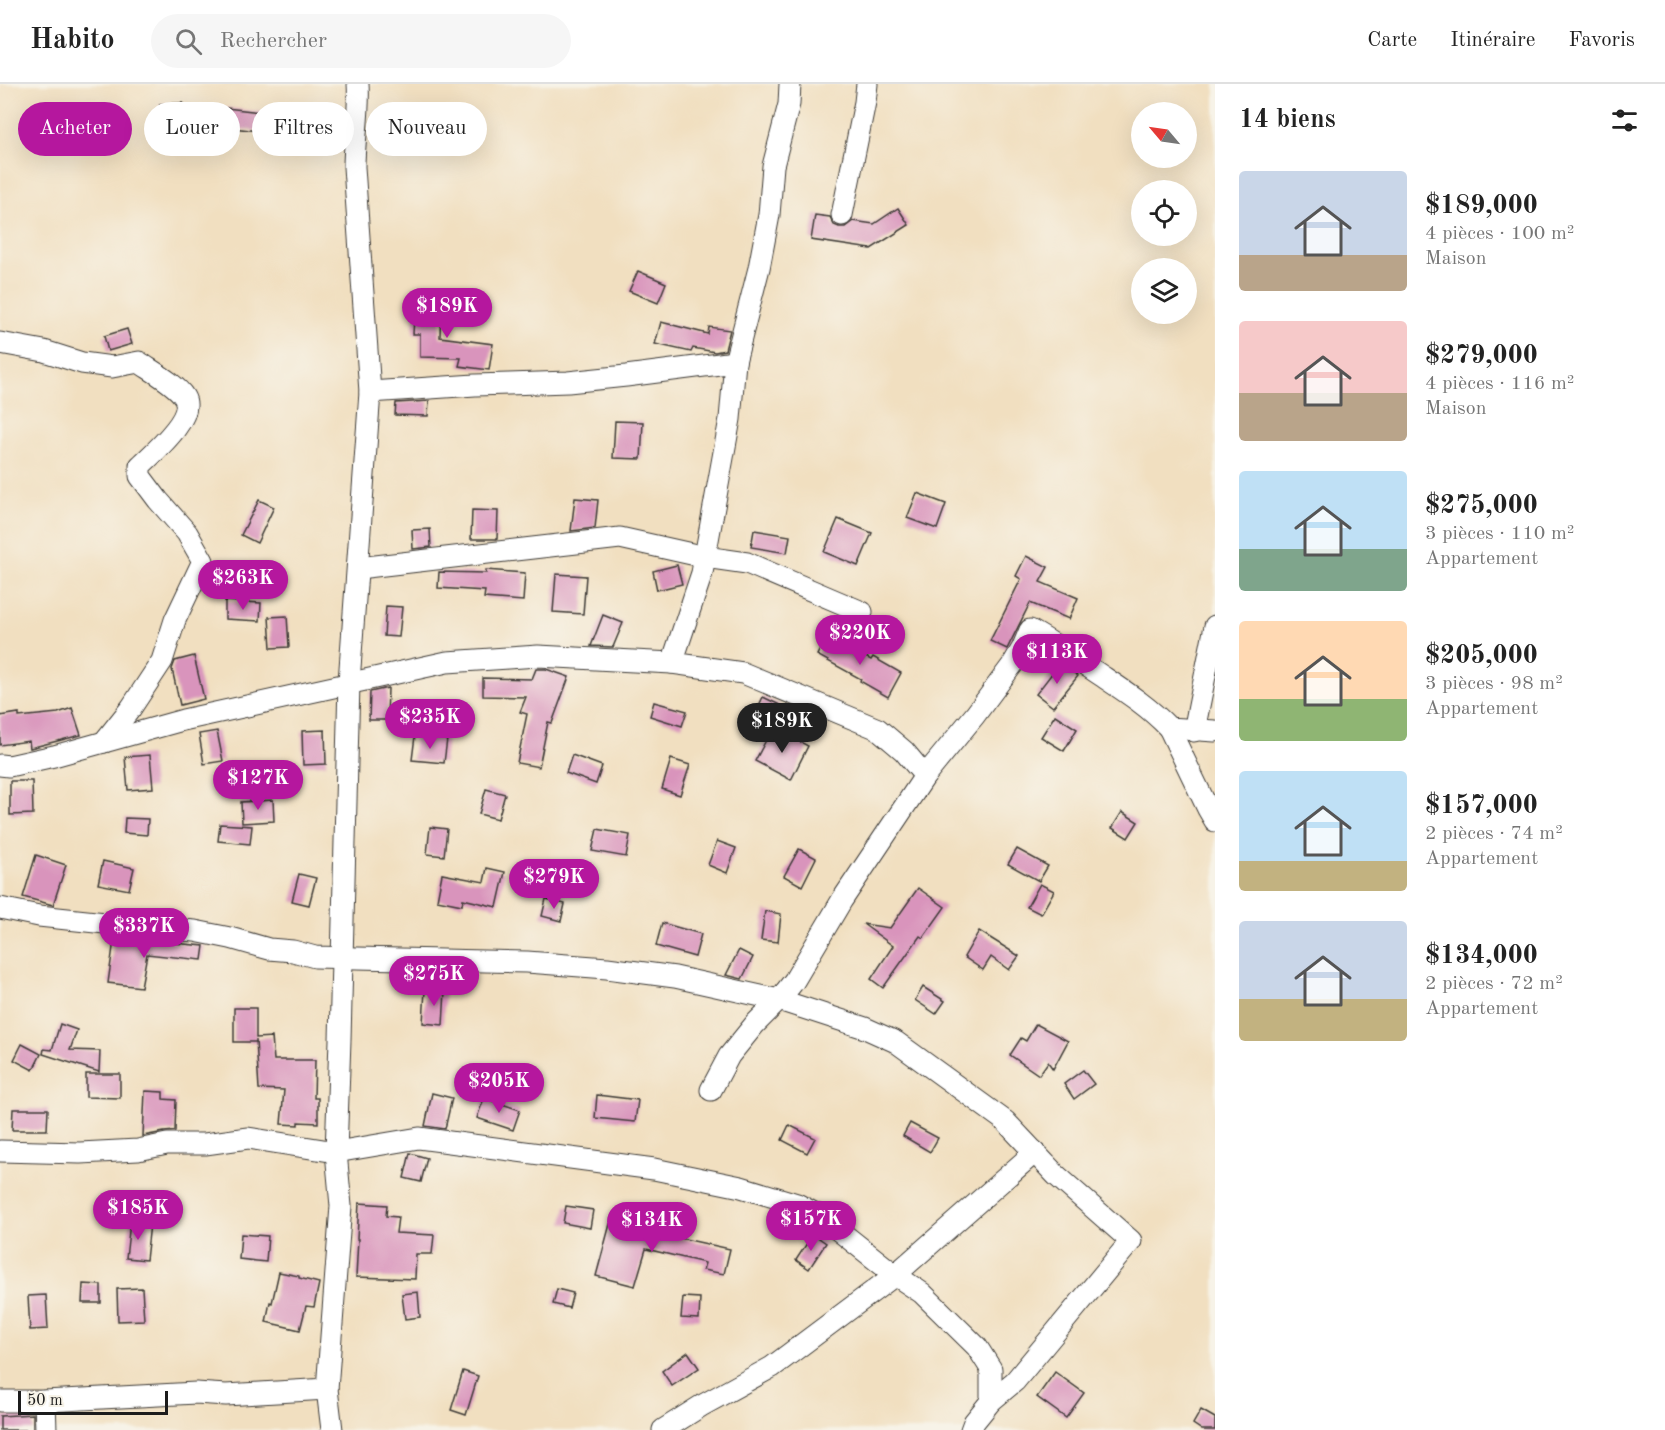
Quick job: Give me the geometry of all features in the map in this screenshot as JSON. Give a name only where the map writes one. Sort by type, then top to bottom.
[{"type":"street","points":[[332,1430],[327,1389],[341,1206],[336,1152],[349,682],[370,392],[354,167],[358,84]]},
{"type":"street","points":[[672,663],[702,573],[730,420],[735,362],[759,268],[769,215],[773,166],[789,104],[790,84]]},
{"type":"street","points":[[842,215],[867,84]]},
{"type":"street","points":[[0,343],[44,351],[82,363],[112,367],[139,362],[174,387],[185,399],[186,409],[177,429],[141,466],[140,476],[187,533],[203,561],[175,620],[162,661],[131,708],[104,742]]},
{"type":"street","points":[[370,392],[568,382],[735,362]]},
{"type":"street","points":[[358,568],[620,538],[705,557],[747,563],[862,612]]},
{"type":"street","points":[[1169,728],[1205,731],[1215,626]]},
{"type":"street","points":[[711,1090],[729,1056],[794,981],[842,900],[925,776],[1013,664],[1030,630],[1138,700],[1158,716],[1169,728],[1215,821]]},
{"type":"street","points":[[0,765],[9,766],[32,761],[183,720],[447,662],[538,656],[672,663],[743,673],[878,729],[904,751],[925,776]]},
{"type":"street","points":[[0,908],[39,916],[195,931],[269,949],[293,951],[315,957],[527,962],[607,968],[675,977],[779,1000],[866,1028],[896,1042],[1005,1121],[1056,1175],[1131,1241],[1015,1381],[991,1401],[974,1422],[971,1430]]},
{"type":"street","points":[[0,1151],[80,1153],[138,1150],[167,1144],[205,1144],[248,1138],[336,1152],[419,1138],[654,1169],[741,1187],[797,1204],[824,1218],[895,1275],[922,1293],[977,1347],[991,1369],[991,1401]]},
{"type":"street","points":[[663,1430],[772,1367],[895,1275],[1035,1152]]},
{"type":"street","points":[[0,1401],[45,1401],[196,1393],[226,1395],[327,1389]]},
{"type":"street","points":[[45,1401],[46,1430]]},
{"type":"building","points":[[240,110],[252,111],[252,130],[240,129]]},
{"type":"building","points":[[898,208],[909,225],[871,249],[811,240],[815,215],[830,217],[834,225],[845,227],[853,221],[874,224]]},
{"type":"building","points":[[638,271],[666,283],[658,303],[629,291]]},
{"type":"building","points":[[415,301],[441,302],[440,337],[493,344],[489,370],[459,366],[461,358],[420,357],[420,334],[413,334]]},
{"type":"building","points":[[661,322],[708,334],[709,327],[730,330],[725,350],[715,352],[693,348],[691,352],[655,344]]},
{"type":"building","points":[[127,329],[132,344],[108,351],[104,336]]},
{"type":"building","points":[[429,401],[428,416],[395,415],[396,403]]},
{"type":"building","points":[[615,421],[643,422],[641,459],[613,458]]},
{"type":"building","points":[[917,493],[946,504],[937,529],[907,518]]},
{"type":"building","points":[[575,498],[598,500],[595,528],[571,531]]},
{"type":"building","points":[[259,500],[274,507],[257,543],[241,535]]},
{"type":"building","points":[[472,510],[498,511],[497,539],[471,539]]},
{"type":"building","points":[[838,519],[872,533],[858,566],[824,552]]},
{"type":"building","points":[[430,529],[431,547],[413,549],[412,530]]},
{"type":"building","points":[[754,530],[790,536],[787,553],[751,547]]},
{"type":"building","points":[[1026,556],[1048,567],[1040,582],[1078,598],[1069,619],[1030,603],[1007,649],[990,641],[1021,579],[1016,576]]},
{"type":"building","points":[[677,565],[682,584],[657,590],[653,571]]},
{"type":"building","points":[[486,570],[525,573],[523,601],[484,598],[485,591],[438,588],[439,572],[486,573]]},
{"type":"building","points":[[556,574],[586,576],[583,614],[553,612]]},
{"type":"building","points":[[225,601],[261,603],[260,621],[225,619]]},
{"type":"building","points":[[386,606],[402,607],[399,637],[384,636]]},
{"type":"building","points":[[603,615],[623,623],[613,647],[591,646]]},
{"type":"building","points":[[287,616],[289,647],[271,648],[269,617]]},
{"type":"building","points":[[827,636],[901,673],[888,697],[817,655]]},
{"type":"building","points":[[194,656],[204,699],[180,705],[172,669],[175,661]]},
{"type":"building","points":[[1060,663],[1078,676],[1053,707],[1036,694]]},
{"type":"building","points":[[536,669],[546,669],[569,677],[552,723],[548,722],[539,767],[517,763],[527,714],[520,712],[526,697],[483,696],[483,678],[532,679]]},
{"type":"building","points":[[388,688],[387,720],[369,720],[370,692]]},
{"type":"building","points":[[763,697],[780,705],[764,739],[747,731]]},
{"type":"building","points":[[654,702],[687,711],[682,726],[650,716]]},
{"type":"building","points":[[72,708],[81,735],[30,748],[29,741],[0,745],[0,716],[19,713],[19,717],[58,713]]},
{"type":"building","points":[[1055,715],[1077,729],[1064,751],[1041,737]]},
{"type":"building","points":[[773,727],[808,746],[791,780],[755,761]]},
{"type":"building","points":[[325,730],[326,764],[303,765],[302,731]]},
{"type":"building","points":[[217,731],[223,761],[204,764],[199,734]]},
{"type":"building","points":[[415,736],[447,739],[444,763],[412,760]]},
{"type":"building","points":[[150,755],[153,788],[128,790],[125,757]]},
{"type":"building","points":[[572,755],[602,766],[596,784],[566,773]]},
{"type":"building","points":[[671,759],[690,765],[680,795],[662,789]]},
{"type":"building","points":[[10,781],[32,781],[33,814],[10,815]]},
{"type":"building","points":[[486,789],[505,794],[498,819],[479,814]]},
{"type":"building","points":[[273,800],[274,821],[242,823],[241,802]]},
{"type":"building","points":[[1122,812],[1138,822],[1128,838],[1112,828]]},
{"type":"building","points":[[125,818],[148,819],[147,835],[124,833]]},
{"type":"building","points":[[220,824],[252,826],[250,844],[218,841]]},
{"type":"building","points":[[430,827],[447,829],[444,856],[427,854]]},
{"type":"building","points":[[597,829],[630,835],[626,857],[592,851]]},
{"type":"building","points":[[717,841],[736,848],[727,873],[708,865]]},
{"type":"building","points":[[799,849],[816,858],[802,886],[784,876]]},
{"type":"building","points":[[1017,849],[1048,866],[1039,881],[1008,864]]},
{"type":"building","points":[[36,855],[66,865],[53,905],[23,897]]},
{"type":"building","points":[[103,861],[134,868],[129,890],[98,884]]},
{"type":"building","points":[[487,868],[505,872],[497,907],[463,899],[462,905],[437,900],[442,874],[484,882]]},
{"type":"building","points":[[299,874],[316,878],[309,905],[292,901]]},
{"type":"building","points":[[1040,884],[1054,891],[1041,914],[1027,907]]},
{"type":"building","points":[[918,888],[945,907],[923,938],[920,936],[883,988],[871,979],[893,946],[863,924],[890,928]]},
{"type":"building","points":[[546,899],[565,904],[561,921],[542,916]]},
{"type":"building","points":[[765,911],[781,914],[778,942],[761,940]]},
{"type":"building","points":[[662,923],[701,934],[695,957],[656,946]]},
{"type":"building","points":[[979,931],[1019,956],[1009,970],[991,957],[983,970],[964,957]]},
{"type":"building","points":[[134,939],[204,946],[202,960],[147,954],[141,987],[108,983],[114,940],[134,943]]},
{"type":"building","points":[[739,950],[753,957],[742,979],[726,975]]},
{"type":"building","points":[[923,987],[945,1001],[936,1014],[915,1000]]},
{"type":"building","points":[[425,990],[445,991],[443,1025],[423,1023]]},
{"type":"building","points":[[234,1008],[256,1008],[256,1038],[272,1037],[274,1060],[315,1060],[314,1098],[318,1098],[318,1123],[281,1124],[284,1090],[259,1089],[256,1040],[256,1042],[234,1042]]},
{"type":"building","points":[[60,1024],[77,1030],[70,1050],[100,1051],[99,1072],[43,1054],[44,1049],[52,1050]]},
{"type":"building","points":[[1036,1024],[1068,1041],[1053,1069],[1048,1062],[1039,1075],[1010,1055],[1021,1038],[1026,1041]]},
{"type":"building","points":[[22,1044],[41,1054],[33,1070],[14,1060]]},
{"type":"building","points":[[1083,1070],[1094,1084],[1074,1099],[1064,1084]]},
{"type":"building","points":[[86,1074],[120,1074],[120,1098],[86,1097]]},
{"type":"building","points":[[145,1091],[163,1092],[163,1099],[176,1100],[175,1131],[143,1136]]},
{"type":"building","points":[[432,1093],[452,1098],[445,1129],[425,1126]]},
{"type":"building","points":[[597,1095],[638,1100],[635,1122],[595,1118]]},
{"type":"building","points":[[484,1098],[520,1110],[513,1130],[477,1118]]},
{"type":"building","points":[[13,1109],[48,1109],[47,1130],[12,1130]]},
{"type":"building","points":[[910,1123],[938,1138],[930,1152],[903,1136]]},
{"type":"building","points":[[789,1125],[815,1138],[807,1153],[782,1140]]},
{"type":"building","points":[[410,1153],[427,1158],[421,1182],[404,1178]]},
{"type":"building","points":[[359,1203],[387,1205],[386,1216],[398,1217],[396,1233],[434,1235],[432,1254],[416,1254],[415,1279],[356,1277]]},
{"type":"building","points":[[566,1206],[593,1210],[590,1228],[563,1223]]},
{"type":"building","points":[[130,1222],[150,1224],[146,1260],[126,1258]]},
{"type":"building","points":[[610,1224],[656,1236],[657,1233],[730,1249],[724,1274],[703,1270],[705,1263],[646,1249],[635,1286],[596,1276]]},
{"type":"building","points":[[241,1234],[268,1236],[266,1262],[239,1259]]},
{"type":"building","points":[[813,1234],[826,1243],[809,1269],[796,1260]]},
{"type":"building","points":[[279,1272],[319,1283],[314,1307],[306,1306],[300,1330],[266,1322]]},
{"type":"building","points":[[83,1284],[101,1285],[101,1303],[82,1303]]},
{"type":"building","points":[[142,1288],[144,1320],[118,1321],[117,1289]]},
{"type":"building","points":[[557,1289],[573,1293],[569,1308],[553,1304]]},
{"type":"building","points":[[418,1292],[420,1317],[405,1319],[402,1294]]},
{"type":"building","points":[[46,1295],[48,1329],[30,1330],[28,1296]]},
{"type":"building","points":[[683,1297],[700,1298],[699,1319],[681,1318]]},
{"type":"building","points":[[688,1352],[699,1368],[672,1386],[662,1371]]},
{"type":"building","points":[[463,1371],[478,1376],[466,1415],[451,1410]]},
{"type":"building","points":[[1055,1372],[1084,1393],[1066,1418],[1037,1397]]},
{"type":"building","points":[[1201,1410],[1215,1418],[1215,1430],[1202,1430],[1193,1424]]},
{"type":"building","points":[[33,1414],[33,1430],[0,1430],[0,1416]]}]
